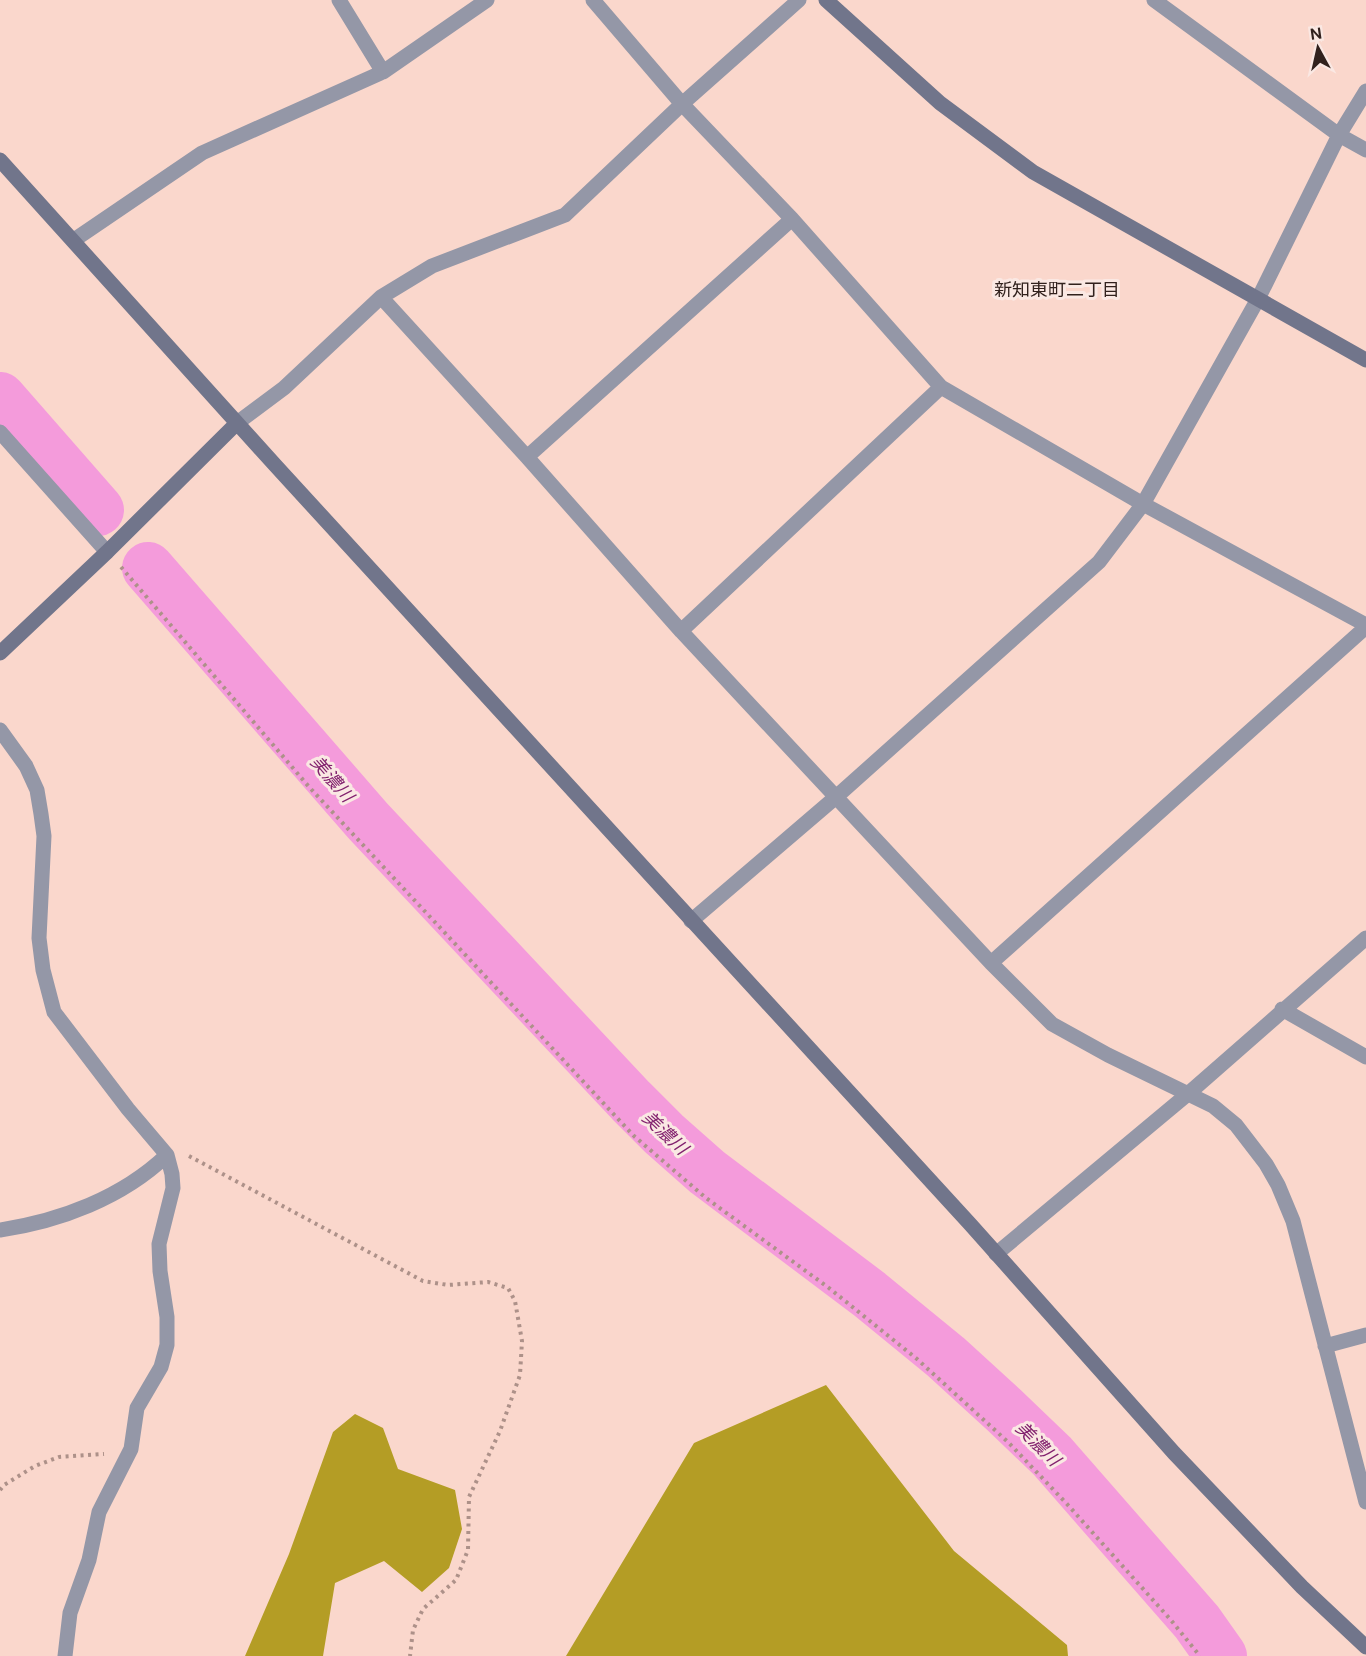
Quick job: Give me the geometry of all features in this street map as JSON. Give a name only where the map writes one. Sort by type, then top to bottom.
[{"type":"street","points":[[339,0],[383,72]]},
{"type":"street","points":[[74,240],[202,153],[383,72],[488,0]]},
{"type":"street","points":[[593,0],[682,104],[792,219],[941,387],[1143,504],[1366,626],[991,963]]},
{"type":"street","points":[[0,654],[237,423],[284,388],[381,297],[432,266],[565,215],[682,104],[799,0]]},
{"type":"street","points":[[826,0],[940,103],[1033,172],[1366,360]]},
{"type":"street","points":[[1154,0],[1339,135],[1366,150]]},
{"type":"street","points":[[691,921],[836,797],[1099,562],[1143,504],[1258,299],[1339,135],[1366,91]]},
{"type":"street","points":[[0,160],[1226,1508],[1302,1587],[1365,1644]]},
{"type":"street","points":[[527,456],[792,219]]},
{"type":"street","points":[[381,297],[527,456],[681,631],[991,963],[1052,1024],[1108,1055],[1213,1106],[1236,1125],[1253,1145],[1278,1185],[1293,1221],[1366,1502]]},
{"type":"street","points":[[681,631],[941,387]]},
{"type":"street","points":[[0,432],[107,552]]},
{"type":"street","points":[[0,730],[26,766],[37,790],[43,847],[39,938],[43,970],[54,1012],[128,1109],[167,1155],[172,1174],[172,1188],[159,1244],[160,1271],[167,1317],[167,1345],[161,1367],[137,1408],[131,1449],[99,1512],[89,1560],[69,1613],[65,1656]]},
{"type":"street","points":[[996,1254],[1189,1093],[1366,938]]},
{"type":"street","points":[[1282,1010],[1366,1057]]},
{"type":"street","points":[[0,1230],[31,1225],[82,1209],[148,1173],[167,1155]]},
{"type":"street","points":[[1325,1346],[1366,1335]]},
{"type":"path","points":[[107,552],[310,788],[634,1137],[706,1198],[847,1302],[916,1359],[1008,1442],[1067,1503],[1200,1656]]},
{"type":"path","points":[[167,1155],[192,1156],[423,1281],[448,1285],[488,1282],[508,1288],[511,1294],[522,1341],[520,1375],[500,1431],[469,1497],[468,1550],[456,1580],[423,1609],[412,1630],[411,1656]]},
{"type":"path","points":[[0,1490],[35,1466],[59,1457],[117,1453],[127,1456]]},
{"type":"shaded area","points":[[826,1385],[954,1551],[1067,1645],[1068,1656],[566,1656],[694,1443]]},
{"type":"shaded area","points":[[355,1414],[383,1428],[398,1469],[455,1490],[462,1529],[449,1568],[422,1592],[384,1561],[335,1583],[323,1656],[245,1656],[289,1554],[333,1432]]},
{"type":"waterway","name":"美濃川","points":[[0,398],[98,510]]},
{"type":"waterway","name":"美濃川","points":[[148,568],[368,821],[631,1101],[707,1172],[869,1294],[946,1357],[1004,1410],[1052,1456],[1197,1622],[1221,1656]]},
{"type":"district","name":"新知東町二丁目","points":[[1057,290]]}]
